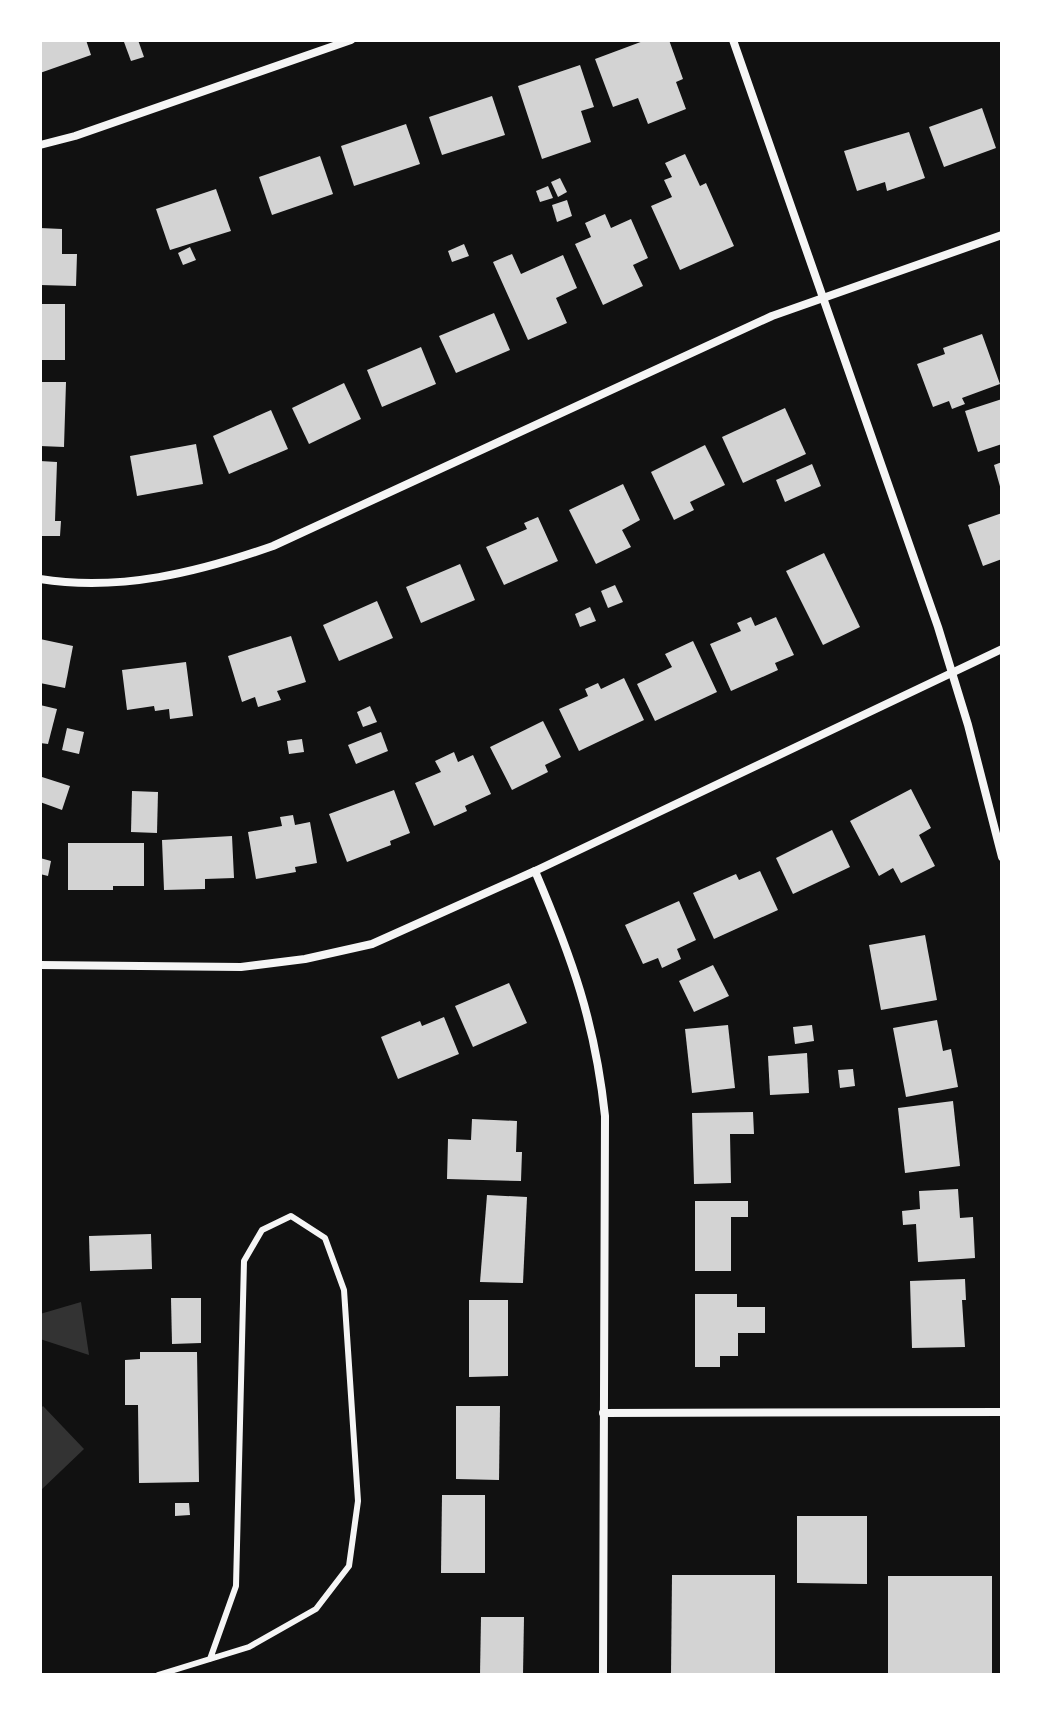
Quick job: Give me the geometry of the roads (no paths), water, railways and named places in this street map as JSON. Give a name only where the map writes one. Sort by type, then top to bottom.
[{"type":"street","points":[[40,145],[75,136],[351,40]]},
{"type":"street","points":[[733,40],[952,671],[1002,857]]},
{"type":"street","points":[[40,579],[91,582],[151,579],[219,565],[273,546],[772,316],[1002,235]]},
{"type":"street","points":[[40,965],[209,969],[263,966],[372,944],[535,871],[1002,649]]},
{"type":"street","points":[[535,871],[580,984],[597,1050],[602,1084],[606,1145],[603,1675]]},
{"type":"street","points":[[603,1413],[1002,1412]]},
{"type":"lane","points":[[158,1675],[210,1659],[249,1647],[316,1609],[349,1566],[358,1501],[344,1290],[325,1238],[291,1216],[262,1230],[244,1261],[236,1586],[210,1659]]}]
